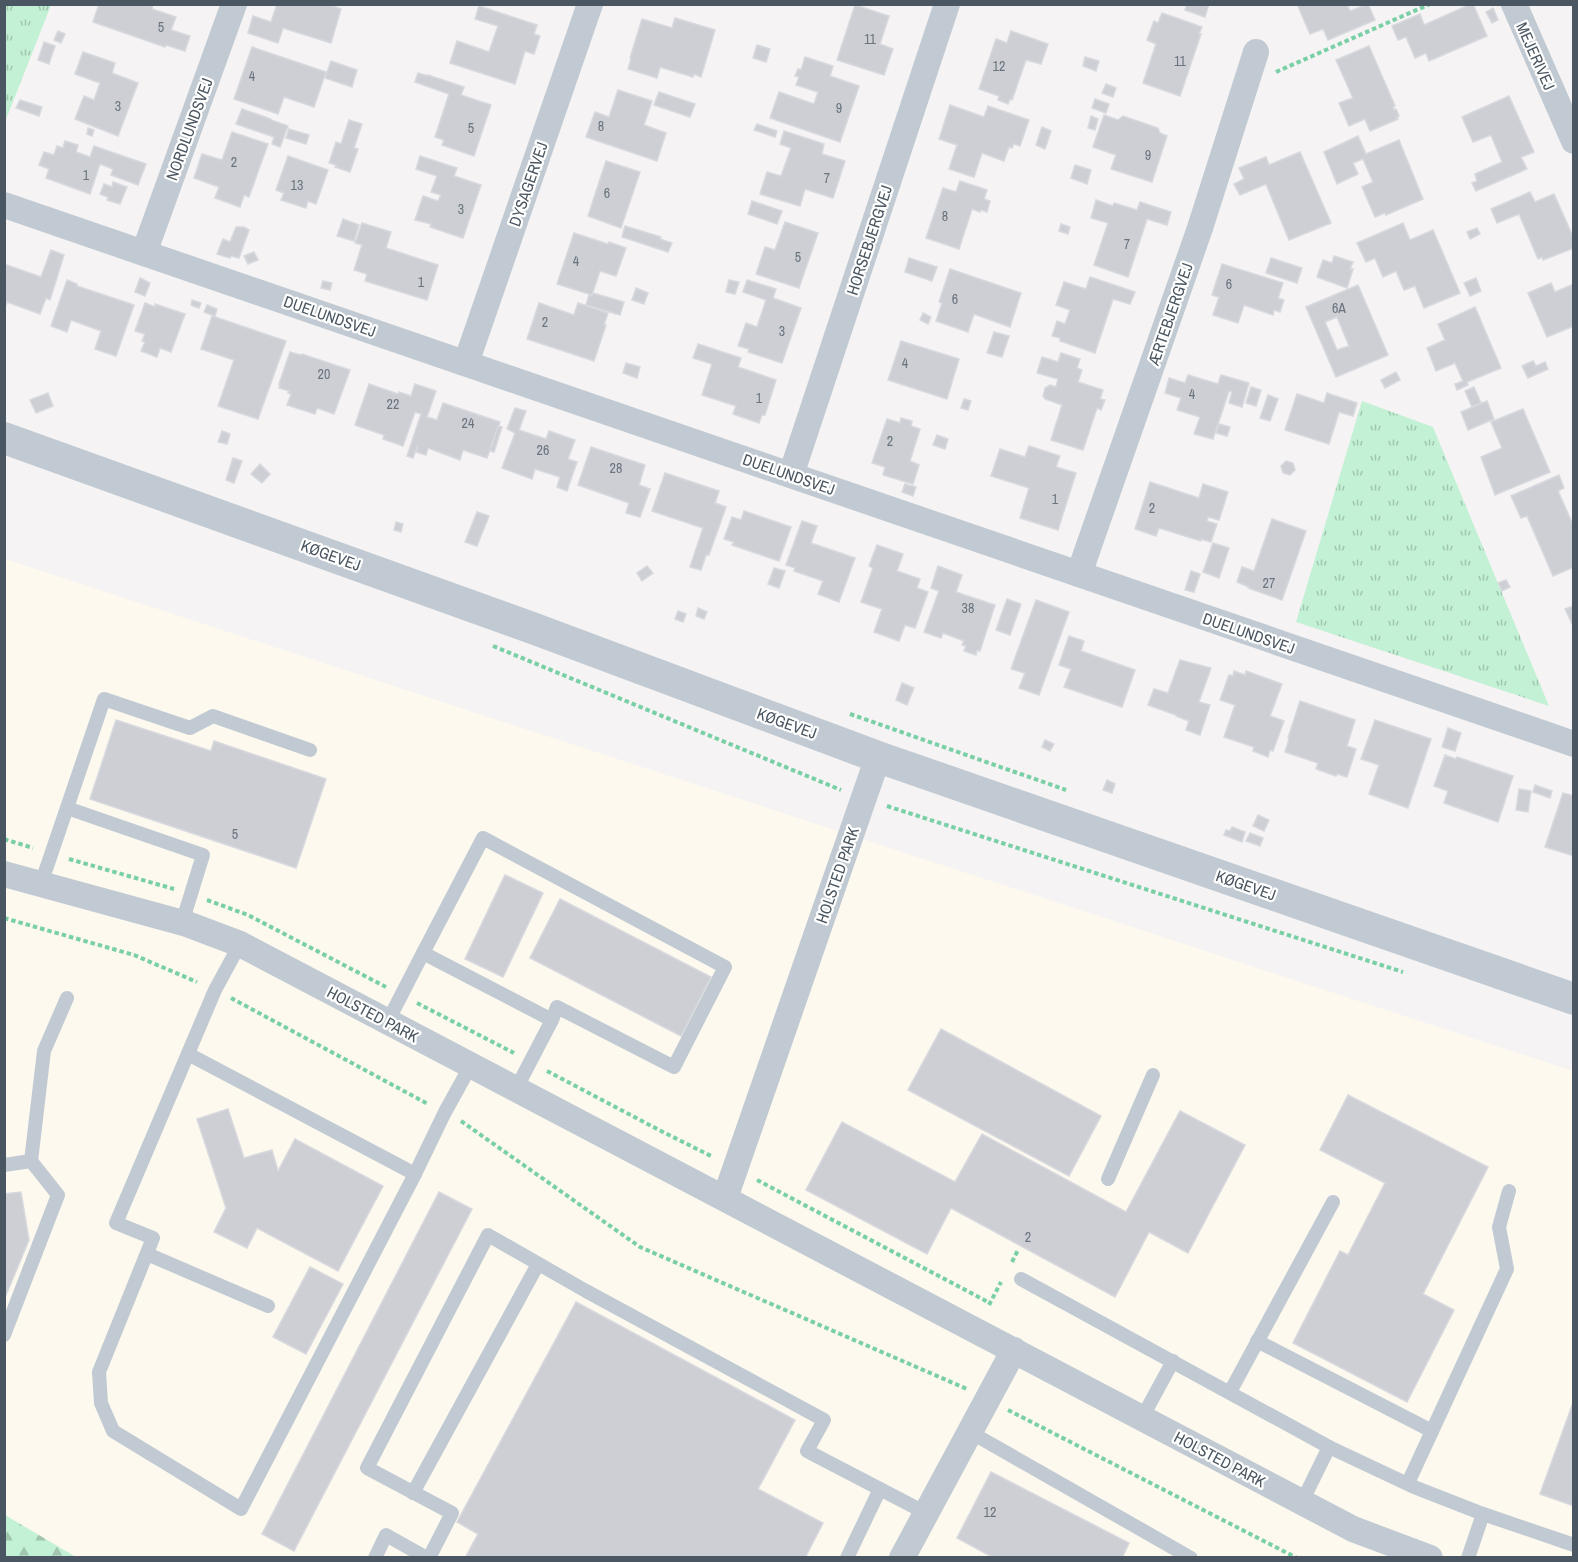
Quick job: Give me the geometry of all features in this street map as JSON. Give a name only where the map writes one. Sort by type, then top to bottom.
[{"type":"street","name":"NORDLUNDSVEJ","points":[[144,252],[234,4]]},
{"type":"street","name":"DYSAGERVEJ","points":[[466,363],[590,4]]},
{"type":"street","name":"HORSEBJERGVEJ","points":[[791,475],[947,4]]},
{"type":"street","name":"MEJERIVEJ","points":[[1514,4],[1574,141]]},
{"type":"street","name":"ÆRTEBJERGVEJ","points":[[1079,574],[1200,228],[1256,52]]},
{"type":"street","name":"DUELUNDSVEJ","points":[[4,205],[1574,744]]},
{"type":"street","name":"KØGEVEJ","points":[[4,438],[479,609],[878,757],[1574,999]]},
{"type":"street","name":"HOLSTED PARK","points":[[725,1198],[878,757]]},
{"type":"street","name":"HOLSTED PARK","points":[[4,874],[182,923],[240,944],[1353,1529],[1430,1557]]},
{"type":"street","points":[[903,1557],[1014,1350]]},
{"type":"lane","points":[[41,884],[104,699],[190,728],[213,716],[310,750]]},
{"type":"lane","points":[[67,808],[203,855],[182,923]]},
{"type":"lane","points":[[388,1021],[483,838],[725,967],[674,1067],[557,1007],[516,1089]]},
{"type":"lane","points":[[240,944],[215,990],[116,1223],[153,1238],[99,1372],[101,1403],[114,1431],[241,1509],[415,1174],[444,1112],[471,1065]]},
{"type":"lane","points":[[423,953],[552,1020]]},
{"type":"lane","points":[[4,1335],[58,1195],[32,1161],[44,1051],[67,998]]},
{"type":"lane","points":[[188,1054],[415,1174]]},
{"type":"lane","points":[[1108,1179],[1153,1075]]},
{"type":"lane","points":[[4,1165],[32,1161]]},
{"type":"lane","points":[[1408,1483],[1507,1269],[1499,1227],[1509,1191]]},
{"type":"lane","points":[[1230,1392],[1333,1202]]},
{"type":"lane","points":[[375,1557],[386,1535],[428,1557],[452,1514],[367,1468],[488,1235],[824,1420],[807,1451],[926,1513]]},
{"type":"lane","points":[[147,1254],[268,1306]]},
{"type":"lane","points":[[413,1493],[538,1263]]},
{"type":"lane","points":[[1021,1279],[1329,1447],[1483,1514],[1574,1545]]},
{"type":"lane","points":[[1257,1341],[1432,1431]]},
{"type":"lane","points":[[1142,1418],[1173,1361]]},
{"type":"lane","points":[[970,1432],[1191,1557]]},
{"type":"lane","points":[[1302,1502],[1329,1447]]},
{"type":"lane","points":[[847,1557],[880,1489]]},
{"type":"lane","points":[[1468,1557],[1483,1514]]},
{"type":"path","points":[[1245,86],[1430,4]]},
{"type":"path","points":[[484,643],[863,799],[1413,975]]},
{"type":"path","points":[[4,918],[134,955],[215,990],[457,1119],[640,1247],[944,1377],[1297,1557]]},
{"type":"path","points":[[1007,1270],[1018,1250]]},
{"type":"path","points":[[976,1330],[1003,1278]]},
{"type":"shaded area","points":[[5,559],[1573,1071],[1573,1557],[76,1558],[5,1515]]},
{"type":"green space","points":[[4,5],[51,5],[5,122]]},
{"type":"green space","points":[[1362,401],[1433,427],[1549,706],[1296,622]]},
{"type":"green space","points":[[5,1515],[76,1557],[5,1557]]},
{"type":"building","points":[[99,4],[153,4],[152,9],[176,17],[171,30],[190,36],[185,51],[166,45],[165,47],[93,22]]},
{"type":"building","points":[[277,4],[328,4],[341,9],[331,43],[283,28],[278,43],[248,33],[253,16],[271,22]]},
{"type":"building","points":[[1187,4],[1209,4],[1205,17],[1185,10]]},
{"type":"building","points":[[1297,4],[1347,4],[1350,11],[1368,4],[1375,20],[1328,40],[1323,29],[1310,34]]},
{"type":"building","points":[[1471,4],[1487,36],[1429,61],[1426,53],[1415,58],[1406,37],[1398,40],[1392,26],[1420,14],[1424,25]]},
{"type":"building","points":[[855,5],[889,16],[880,44],[893,49],[884,75],[837,60]]},
{"type":"building","points":[[479,6],[537,25],[534,34],[540,36],[534,54],[525,51],[515,84],[450,63],[457,41],[489,52],[498,26],[475,19]]},
{"type":"building","points":[[1493,8],[1498,20],[1492,23],[1486,12]]},
{"type":"building","points":[[1162,13],[1202,27],[1180,96],[1143,83],[1156,44],[1147,40],[1154,21],[1158,23]]},
{"type":"building","points":[[675,18],[715,30],[701,77],[694,74],[693,77],[660,67],[657,78],[628,69],[642,19],[672,28]]},
{"type":"building","points":[[58,31],[65,34],[61,43],[54,40]]},
{"type":"building","points":[[1011,31],[1048,44],[1041,64],[1026,60],[1012,100],[1010,99],[1008,104],[998,100],[999,96],[979,89],[996,39],[1007,43]]},
{"type":"building","points":[[44,42],[55,46],[49,64],[38,60]]},
{"type":"building","points":[[757,45],[770,49],[766,62],[753,58]]},
{"type":"building","points":[[1369,46],[1395,106],[1394,110],[1396,109],[1399,116],[1398,119],[1370,131],[1365,119],[1349,126],[1339,103],[1353,98],[1336,60]]},
{"type":"building","points":[[252,47],[326,72],[314,107],[284,97],[278,114],[234,99]]},
{"type":"building","points":[[83,52],[115,63],[112,73],[138,83],[118,136],[75,119],[84,96],[94,100],[100,83],[75,74]]},
{"type":"building","points":[[805,57],[833,66],[830,76],[859,86],[840,142],[770,118],[779,92],[814,104],[818,92],[796,85],[799,77],[795,76],[798,69],[801,70]]},
{"type":"building","points":[[1085,57],[1099,61],[1096,71],[1083,66]]},
{"type":"building","points":[[331,61],[357,70],[352,87],[325,78]]},
{"type":"building","points":[[418,73],[464,87],[461,95],[491,105],[474,156],[442,145],[444,140],[435,137],[449,94],[415,82]]},
{"type":"building","points":[[1106,84],[1116,88],[1113,97],[1102,93]]},
{"type":"building","points":[[618,90],[652,101],[644,125],[666,133],[657,161],[586,137],[595,112],[609,117]]},
{"type":"building","points":[[659,92],[695,104],[690,117],[654,105]]},
{"type":"building","points":[[1509,96],[1534,152],[1521,157],[1527,169],[1476,191],[1472,183],[1477,181],[1475,174],[1502,162],[1491,135],[1473,142],[1462,117]]},
{"type":"building","points":[[1095,99],[1109,104],[1106,113],[1092,108]]},
{"type":"building","points":[[20,100],[42,107],[39,116],[16,108]]},
{"type":"building","points":[[950,105],[984,117],[988,106],[1029,120],[1020,146],[1014,144],[1012,148],[1009,147],[1004,161],[982,153],[974,177],[949,169],[957,145],[939,139]]},
{"type":"building","points":[[242,109],[288,126],[280,147],[272,144],[274,137],[236,124]]},
{"type":"building","points":[[1104,115],[1118,120],[1123,116],[1158,128],[1160,133],[1167,136],[1152,182],[1111,169],[1116,155],[1093,147]]},
{"type":"building","points":[[1091,116],[1098,119],[1095,130],[1088,128]]},
{"type":"building","points":[[349,120],[362,124],[354,148],[358,149],[350,172],[329,163],[336,142],[341,144]]},
{"type":"building","points":[[757,124],[777,131],[775,137],[754,130]]},
{"type":"building","points":[[1042,127],[1051,131],[1045,149],[1036,145]]},
{"type":"building","points":[[88,128],[94,130],[92,136],[87,134]]},
{"type":"building","points":[[289,129],[309,135],[306,144],[286,138]]},
{"type":"building","points":[[784,131],[824,144],[822,154],[845,161],[833,198],[805,189],[800,206],[760,194],[767,172],[781,176],[791,148],[780,144]]},
{"type":"building","points":[[232,132],[268,144],[249,197],[244,195],[240,207],[215,198],[219,187],[194,178],[202,154],[222,160]]},
{"type":"building","points":[[1358,136],[1366,154],[1399,140],[1423,199],[1386,215],[1385,213],[1375,217],[1362,187],[1373,182],[1363,159],[1353,163],[1358,174],[1337,184],[1324,152]]},
{"type":"building","points":[[65,141],[78,145],[76,152],[90,157],[94,146],[146,164],[138,185],[111,175],[113,169],[100,164],[90,194],[46,178],[49,169],[39,165],[44,152],[54,155],[57,146],[63,148]]},
{"type":"building","points":[[1300,152],[1331,223],[1289,240],[1266,184],[1240,195],[1234,184],[1244,179],[1239,168],[1266,157],[1269,165]]},
{"type":"building","points":[[288,156],[328,170],[316,204],[308,201],[306,208],[281,200],[284,193],[276,190]]},
{"type":"building","points":[[420,156],[457,168],[454,176],[481,185],[463,238],[430,227],[431,224],[415,220],[423,196],[438,201],[441,195],[431,192],[437,176],[416,169]]},
{"type":"building","points":[[606,161],[640,172],[621,228],[588,216]]},
{"type":"building","points":[[1075,165],[1091,170],[1087,184],[1071,178]]},
{"type":"building","points":[[960,181],[987,190],[984,199],[990,201],[987,212],[972,209],[959,249],[926,238],[943,188],[956,192]]},
{"type":"building","points":[[113,182],[127,187],[120,204],[107,200],[108,197],[100,194],[104,184],[112,187]]},
{"type":"building","points":[[1530,192],[1535,202],[1554,194],[1574,239],[1574,248],[1543,260],[1542,257],[1538,259],[1519,214],[1497,223],[1491,209]]},
{"type":"building","points":[[1096,200],[1113,206],[1114,203],[1137,210],[1140,202],[1171,212],[1167,225],[1147,219],[1128,277],[1094,265],[1108,223],[1091,218]]},
{"type":"building","points":[[752,201],[782,211],[777,224],[748,214]]},
{"type":"building","points":[[343,219],[359,225],[354,241],[337,236]]},
{"type":"building","points":[[785,222],[818,233],[799,288],[756,274],[765,247],[775,250]]},
{"type":"building","points":[[362,223],[391,232],[386,248],[438,265],[427,300],[365,281],[367,274],[354,270],[362,245],[355,243]]},
{"type":"building","points":[[1403,223],[1410,240],[1433,230],[1460,293],[1424,308],[1415,286],[1404,290],[1396,271],[1383,277],[1375,258],[1366,262],[1357,243]]},
{"type":"building","points":[[1061,224],[1070,227],[1068,234],[1059,231]]},
{"type":"building","points":[[625,226],[661,237],[660,239],[672,243],[668,252],[622,237]]},
{"type":"building","points":[[236,227],[249,230],[239,258],[217,254],[223,239],[230,242]]},
{"type":"building","points":[[1477,228],[1480,234],[1470,239],[1467,232]]},
{"type":"building","points":[[574,233],[626,248],[616,276],[600,271],[592,295],[557,284]]},
{"type":"building","points":[[51,250],[64,255],[50,300],[46,298],[40,314],[7,302],[4,310],[4,264],[41,277]]},
{"type":"building","points":[[254,252],[258,260],[248,264],[244,256]]},
{"type":"building","points":[[1334,256],[1353,262],[1347,288],[1317,277],[1323,260],[1332,263]]},
{"type":"building","points":[[909,258],[937,267],[932,281],[905,272]]},
{"type":"building","points":[[1271,258],[1302,268],[1297,283],[1266,273]]},
{"type":"building","points":[[1222,264],[1283,283],[1278,298],[1284,300],[1280,312],[1274,310],[1273,315],[1244,305],[1238,323],[1213,315],[1219,297],[1212,295]]},
{"type":"building","points":[[950,269],[1021,293],[1010,327],[974,314],[968,332],[936,321],[942,303],[939,302]]},
{"type":"building","points":[[1090,277],[1135,292],[1130,304],[1113,299],[1095,353],[1052,336],[1057,321],[1065,324],[1070,310],[1056,305],[1064,282],[1086,289]]},
{"type":"building","points":[[140,278],[150,283],[145,296],[135,292]]},
{"type":"building","points":[[1476,278],[1481,291],[1470,296],[1464,283]]},
{"type":"building","points":[[67,280],[77,286],[134,305],[116,356],[95,349],[101,331],[71,320],[67,332],[51,326]]},
{"type":"building","points":[[729,280],[739,282],[735,294],[726,292]]},
{"type":"building","points":[[747,280],[776,289],[773,298],[801,308],[782,363],[748,352],[749,349],[738,346],[746,323],[757,327],[766,300],[743,292]]},
{"type":"building","points":[[323,281],[332,283],[330,290],[321,288]]},
{"type":"building","points":[[1551,283],[1555,292],[1574,284],[1574,326],[1547,337],[1528,293]]},
{"type":"building","points":[[1358,285],[1388,355],[1336,377],[1306,307]],"holes":[[[1337,317],[1349,346],[1337,350],[1325,322]]]},
{"type":"building","points":[[636,288],[648,293],[644,304],[632,300]]},
{"type":"building","points":[[593,293],[624,302],[620,315],[586,305],[589,295],[592,296]]},
{"type":"building","points":[[192,300],[201,303],[199,308],[191,305]]},
{"type":"building","points":[[145,303],[185,314],[171,352],[160,348],[157,357],[141,351],[145,342],[142,341],[145,334],[135,331]]},
{"type":"building","points":[[539,303],[574,315],[578,303],[608,313],[594,361],[527,339]]},
{"type":"building","points":[[207,305],[217,309],[215,316],[204,312]]},
{"type":"building","points":[[1475,307],[1501,368],[1467,382],[1468,385],[1457,390],[1455,384],[1463,381],[1455,363],[1436,371],[1427,348],[1445,340],[1438,324]]},
{"type":"building","points":[[923,313],[931,317],[928,324],[920,320]]},
{"type":"building","points":[[212,316],[286,341],[258,419],[218,406],[234,360],[201,349]]},
{"type":"building","points":[[994,332],[1009,336],[1002,357],[987,353]]},
{"type":"building","points":[[901,341],[959,359],[947,399],[888,380]]},
{"type":"building","points":[[698,344],[741,358],[738,367],[776,380],[765,415],[762,415],[759,423],[733,414],[736,406],[702,395],[712,364],[693,358]]},
{"type":"building","points":[[290,352],[350,370],[334,414],[317,408],[315,414],[287,405],[291,394],[279,388],[279,384]]},
{"type":"building","points":[[1061,353],[1080,359],[1077,368],[1082,370],[1078,382],[1103,390],[1100,399],[1105,400],[1101,410],[1097,408],[1083,450],[1051,440],[1062,405],[1045,399],[1043,396],[1045,388],[1050,385],[1056,387],[1058,379],[1037,373],[1042,357],[1058,362]]},
{"type":"building","points":[[1533,361],[1536,366],[1545,362],[1548,369],[1528,378],[1522,366]]},
{"type":"building","points":[[626,363],[640,367],[637,378],[623,373]]},
{"type":"building","points":[[1396,372],[1400,380],[1385,388],[1381,380]]},
{"type":"building","points":[[1188,375],[1218,384],[1221,375],[1249,383],[1242,407],[1229,403],[1232,392],[1229,391],[1213,439],[1194,434],[1200,417],[1177,410],[1181,398],[1165,393],[1169,378],[1185,383]]},
{"type":"building","points":[[369,384],[411,396],[415,384],[436,391],[427,417],[437,420],[443,403],[500,422],[487,458],[463,450],[460,460],[428,448],[426,455],[416,452],[418,445],[413,458],[407,456],[421,414],[415,412],[403,446],[383,439],[384,435],[355,425]]},
{"type":"building","points":[[1251,387],[1261,390],[1256,406],[1246,403]]},
{"type":"building","points":[[1474,387],[1481,403],[1472,407],[1465,391]]},
{"type":"building","points":[[48,393],[53,406],[36,413],[30,400]]},
{"type":"building","points":[[1327,393],[1357,403],[1353,416],[1339,412],[1329,444],[1285,430],[1297,394],[1324,403]]},
{"type":"building","points":[[1268,395],[1278,399],[1270,421],[1260,418]]},
{"type":"building","points":[[964,399],[971,401],[968,410],[961,408]]},
{"type":"building","points":[[1487,401],[1494,419],[1468,430],[1461,412]]},
{"type":"building","points":[[515,408],[526,411],[519,430],[546,439],[549,431],[575,440],[568,459],[577,462],[567,491],[557,487],[560,477],[535,469],[532,479],[502,468],[515,433],[507,429]]},
{"type":"building","points":[[1523,409],[1550,472],[1495,495],[1481,457],[1502,448],[1491,422]]},
{"type":"building","points":[[901,418],[912,421],[911,426],[920,429],[910,461],[919,465],[913,484],[883,475],[885,467],[872,463],[887,419],[900,423]]},
{"type":"building","points":[[1219,424],[1230,427],[1227,436],[1216,433]]},
{"type":"building","points":[[498,426],[502,427],[494,452],[490,451]]},
{"type":"building","points":[[222,431],[230,434],[227,444],[218,442]]},
{"type":"building","points":[[937,435],[948,439],[945,449],[933,445]]},
{"type":"building","points":[[1029,446],[1060,456],[1056,467],[1076,473],[1058,530],[1020,518],[1029,488],[991,476],[1000,449],[1025,457]]},
{"type":"building","points":[[591,447],[645,465],[639,485],[650,489],[640,517],[626,513],[629,503],[578,485]]},
{"type":"building","points":[[233,458],[242,461],[234,483],[226,480]]},
{"type":"building","points":[[1286,461],[1293,463],[1295,470],[1290,475],[1283,473],[1281,466]]},
{"type":"building","points":[[260,464],[270,474],[262,483],[251,474]]},
{"type":"building","points":[[665,473],[719,491],[715,503],[726,507],[709,555],[706,555],[701,570],[690,567],[703,528],[652,511]]},
{"type":"building","points":[[1559,475],[1564,488],[1558,491],[1574,527],[1574,567],[1553,576],[1527,516],[1521,518],[1511,496]]},
{"type":"building","points":[[1150,482],[1199,498],[1203,484],[1228,492],[1219,520],[1208,517],[1207,521],[1217,524],[1211,542],[1159,528],[1156,536],[1135,529]]},
{"type":"building","points":[[905,484],[916,487],[913,496],[902,492]]},
{"type":"building","points":[[744,511],[791,527],[779,561],[732,545],[734,542],[724,539],[732,517],[741,520]]},
{"type":"building","points":[[477,512],[489,516],[477,546],[465,542]]},
{"type":"building","points":[[1272,519],[1306,531],[1282,600],[1237,582],[1242,567],[1254,571]]},
{"type":"building","points":[[802,521],[817,526],[811,543],[855,558],[839,602],[818,594],[823,581],[794,571],[795,568],[786,565]]},
{"type":"building","points":[[396,522],[403,524],[401,532],[394,530]]},
{"type":"building","points":[[1213,543],[1229,548],[1219,578],[1203,572]]},
{"type":"building","points":[[877,545],[903,554],[897,571],[920,579],[917,588],[928,592],[915,628],[905,625],[899,641],[874,632],[882,609],[861,602],[873,568],[869,566]]},
{"type":"building","points":[[647,566],[653,573],[642,581],[637,573]]},
{"type":"building","points":[[938,566],[962,575],[956,592],[995,605],[980,651],[977,650],[976,655],[964,651],[966,646],[962,645],[964,641],[943,633],[941,638],[924,632],[939,591],[931,588]]},
{"type":"building","points":[[774,568],[785,571],[779,588],[768,584]]},
{"type":"building","points":[[1191,571],[1200,574],[1194,592],[1185,590]]},
{"type":"building","points":[[1506,580],[1510,587],[1502,591],[1498,583]]},
{"type":"building","points":[[1007,599],[1021,604],[1010,635],[996,630]]},
{"type":"building","points":[[1036,600],[1069,612],[1039,695],[1019,688],[1025,673],[1011,669]]},
{"type":"building","points":[[1574,606],[1574,628],[1565,609]]},
{"type":"building","points":[[698,608],[707,612],[704,619],[696,616]]},
{"type":"building","points":[[678,611],[686,614],[683,622],[675,619]]},
{"type":"building","points":[[1069,636],[1084,641],[1081,651],[1135,670],[1122,707],[1064,687],[1071,669],[1059,665]]},
{"type":"building","points":[[1180,660],[1211,668],[1199,702],[1210,705],[1200,735],[1186,730],[1189,721],[1148,705],[1154,689],[1168,693]]},
{"type":"building","points":[[1234,671],[1245,675],[1246,671],[1282,684],[1270,716],[1284,721],[1273,751],[1270,750],[1268,757],[1253,751],[1254,747],[1224,737],[1235,705],[1220,700],[1229,675],[1233,676]]},
{"type":"building","points":[[902,683],[914,688],[907,705],[896,700]]},
{"type":"building","points":[[1300,701],[1355,720],[1347,746],[1356,749],[1347,777],[1316,769],[1318,763],[1285,752]]},
{"type":"building","points":[[116,720],[211,751],[214,741],[326,779],[296,868],[90,799]]},
{"type":"building","points":[[1375,720],[1431,739],[1408,808],[1369,794],[1379,765],[1361,759]]},
{"type":"building","points":[[1448,728],[1461,733],[1455,751],[1442,747]]},
{"type":"building","points":[[1045,740],[1054,744],[1050,751],[1042,747]]},
{"type":"building","points":[[1445,755],[1513,776],[1498,822],[1444,803],[1448,791],[1434,786]]},
{"type":"building","points":[[1107,780],[1115,784],[1112,793],[1103,790]]},
{"type":"building","points":[[1535,785],[1552,791],[1550,798],[1533,792]]},
{"type":"building","points":[[1519,789],[1531,791],[1528,812],[1516,810]]},
{"type":"building","points":[[1563,793],[1574,796],[1574,856],[1545,847]]},
{"type":"building","points":[[1258,815],[1269,820],[1264,831],[1253,826]]},
{"type":"building","points":[[1232,827],[1245,832],[1242,842],[1224,835],[1226,830],[1230,831]]},
{"type":"building","points":[[1250,833],[1263,838],[1260,846],[1246,841]]},
{"type":"building","points":[[505,875],[543,893],[503,977],[465,959]]},
{"type":"building","points":[[560,899],[711,977],[681,1036],[530,958]]},
{"type":"building","points":[[941,1029],[1101,1116],[1069,1176],[908,1090]]},
{"type":"building","points":[[1348,1095],[1488,1167],[1423,1294],[1454,1310],[1407,1402],[1293,1343],[1340,1251],[1348,1255],[1385,1183],[1320,1150]]},
{"type":"building","points":[[228,1109],[244,1158],[272,1150],[278,1171],[295,1139],[383,1186],[338,1271],[257,1228],[247,1248],[214,1232],[226,1208],[197,1119]]},
{"type":"building","points":[[1180,1111],[1245,1145],[1188,1253],[1149,1232],[1115,1297],[951,1208],[927,1254],[806,1190],[842,1122],[955,1182],[982,1134],[1126,1212]]},
{"type":"building","points":[[21,1192],[29,1240],[4,1300],[4,1194]]},
{"type":"building","points":[[439,1192],[472,1209],[294,1551],[262,1534]]},
{"type":"building","points":[[310,1267],[343,1284],[306,1354],[273,1337]]},
{"type":"building","points":[[576,1302],[795,1420],[758,1489],[823,1523],[805,1558],[465,1558],[478,1534],[457,1522]]},
{"type":"building","points":[[1574,1400],[1574,1506],[1540,1494]]},
{"type":"building","points":[[991,1472],[1129,1543],[1122,1558],[994,1558],[957,1538]]}]
